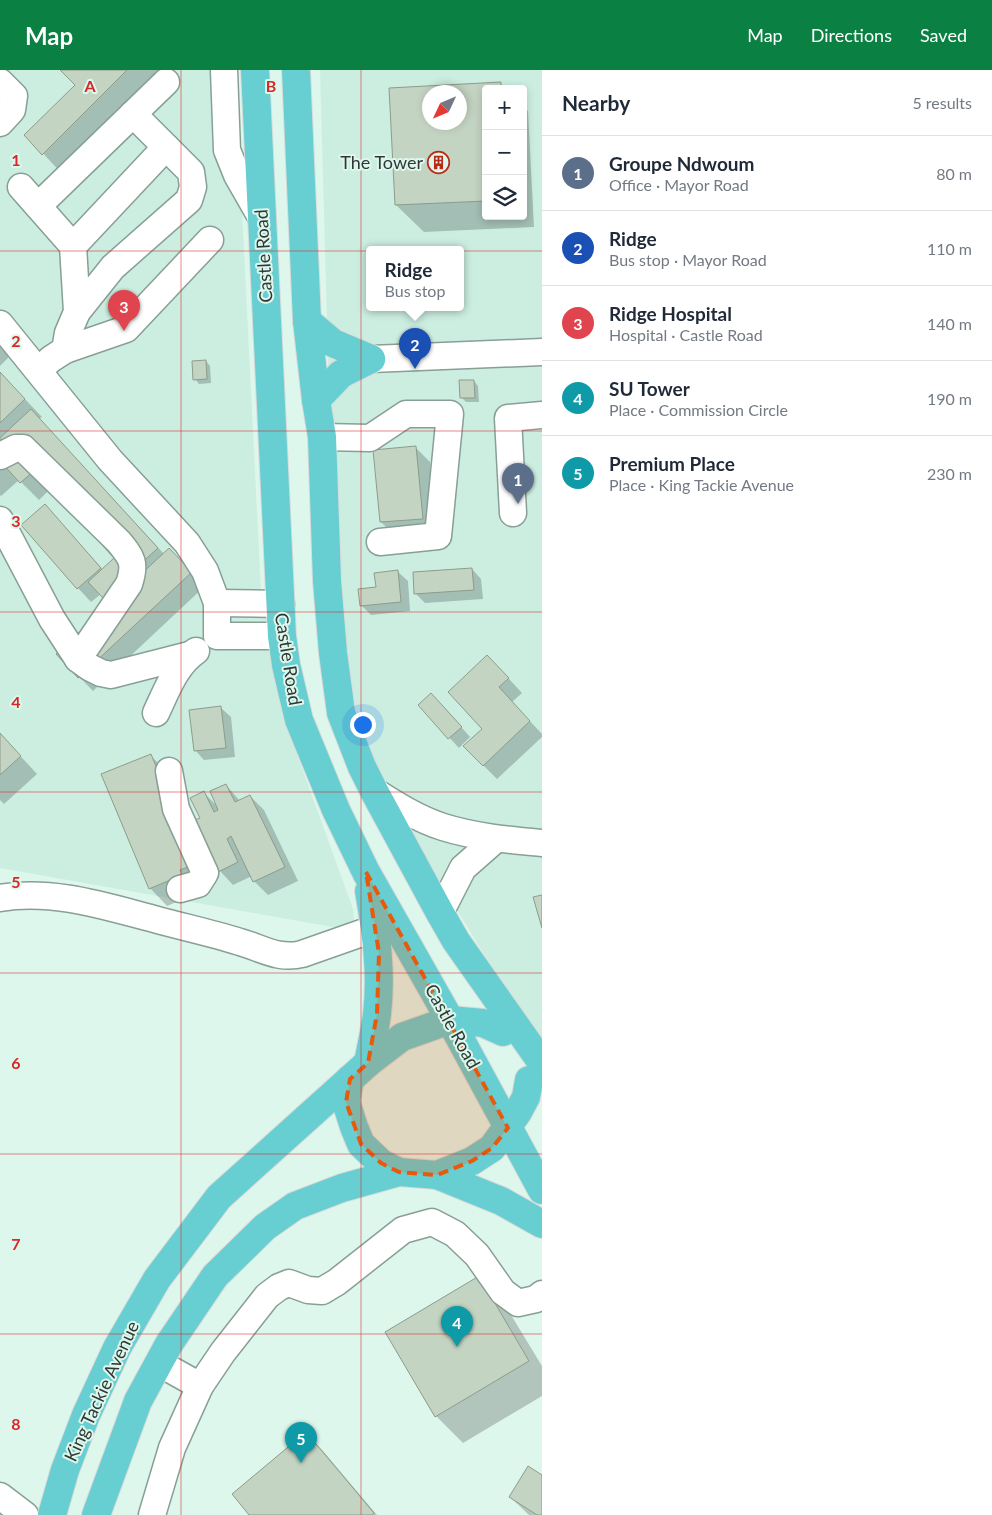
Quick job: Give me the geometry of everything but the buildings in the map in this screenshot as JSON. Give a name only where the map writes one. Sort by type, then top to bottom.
[{"type":"main road","name":"Castle Road","points":[[255,70],[282,636],[286,665],[300,720],[336,810],[366,872],[450,1020],[542,1190]]},
{"type":"main road","points":[[296,70],[306,321],[322,437],[327,581],[333,653],[341,713],[362,767],[374,791],[456,941],[535,1072],[542,1107]]},
{"type":"main road","points":[[306,321],[333,344],[371,359]]},
{"type":"main road","points":[[316,400],[341,374],[371,359]]},
{"type":"main road","points":[[366,872],[376,928],[380,976],[378,1014],[359,1071],[346,1102],[361,1144],[381,1162],[399,1172]]},
{"type":"main road","points":[[456,941],[504,1032],[535,1072]]},
{"type":"main road","points":[[359,1071],[402,1037],[450,1020],[483,1023],[504,1032]]},
{"type":"main road","name":"King Tackie Avenue","points":[[52,1515],[65,1470],[86,1415],[117,1348],[157,1279],[219,1197],[359,1071]]},
{"type":"main road","points":[[436,1175],[472,1161],[492,1148],[508,1128],[526,1097],[535,1072]]},
{"type":"main road","points":[[96,1515],[138,1401],[169,1344],[215,1276],[265,1227],[295,1206],[342,1188],[399,1172],[436,1175],[502,1201],[542,1224]]},
{"type":"street","points":[[224,70],[227,150],[237,175],[261,217]]},
{"type":"street","points":[[0,82],[14,96],[12,110],[0,123]]},
{"type":"street","points":[[77,312],[73,246],[29,197],[134,114],[166,82]]},
{"type":"street","points":[[65,350],[68,333],[77,312],[113,267],[189,200],[193,187],[191,172],[134,114]]},
{"type":"street","points":[[73,246],[166,148]]},
{"type":"street","points":[[39,370],[65,350],[126,329],[210,240]]},
{"type":"street","points":[[0,324],[110,460],[187,542],[205,571],[217,603],[218,636]]},
{"type":"street","points":[[371,359],[542,352]]},
{"type":"street","points":[[322,437],[370,438],[406,414],[450,414],[438,536],[380,542]]},
{"type":"street","points":[[513,512],[508,418],[542,415]]},
{"type":"street","points":[[0,456],[16,448],[23,448],[131,556],[134,570],[129,584],[78,659]]},
{"type":"street","points":[[0,520],[52,619],[78,659],[95,670],[111,675],[189,656]]},
{"type":"street","points":[[217,603],[280,604]]},
{"type":"street","points":[[156,712],[170,683],[189,656],[218,636],[282,636]]},
{"type":"street","points":[[169,771],[176,809],[205,873],[198,884],[180,889]]},
{"type":"street","points":[[374,791],[408,812],[443,827],[496,839],[542,843]]},
{"type":"street","points":[[440,913],[463,868],[496,839]]},
{"type":"street","points":[[0,898],[22,894],[81,900],[240,942],[281,957],[302,954],[376,928]]},
{"type":"street","points":[[152,1515],[172,1448],[200,1386],[223,1352],[272,1292],[289,1283],[308,1290],[322,1291],[337,1282],[403,1230],[432,1222],[455,1234],[477,1255],[503,1292],[518,1303],[536,1299],[542,1294]]},
{"type":"street","points":[[159,1363],[200,1386]]},
{"type":"street","points":[[0,1496],[25,1515]]},
{"type":"highlighted area","points":[[366,872],[508,1128],[492,1148],[472,1161],[437,1175],[399,1172],[381,1163],[361,1144],[346,1102],[350,1079],[368,1063],[377,1014],[379,953]]},
{"type":"shaded area","points":[[0,70],[235,70],[261,592],[298,757],[353,909],[355,931],[0,868]]},
{"type":"shaded area","points":[[320,70],[542,70],[542,1049],[416,843],[378,774],[348,691],[334,572]]},
{"type":"place","name":"The Tower","points":[[439,162]]},
{"type":"place","name":"Ridge Hospital","points":[[124,331]]},
{"type":"place","name":"Ridge","points":[[415,369]]},
{"type":"place","name":"Groupe Ndwoum","points":[[518,504]]},
{"type":"place","name":"SU Tower","points":[[457,1347]]},
{"type":"place","name":"Premium Place","points":[[301,1463]]}]
